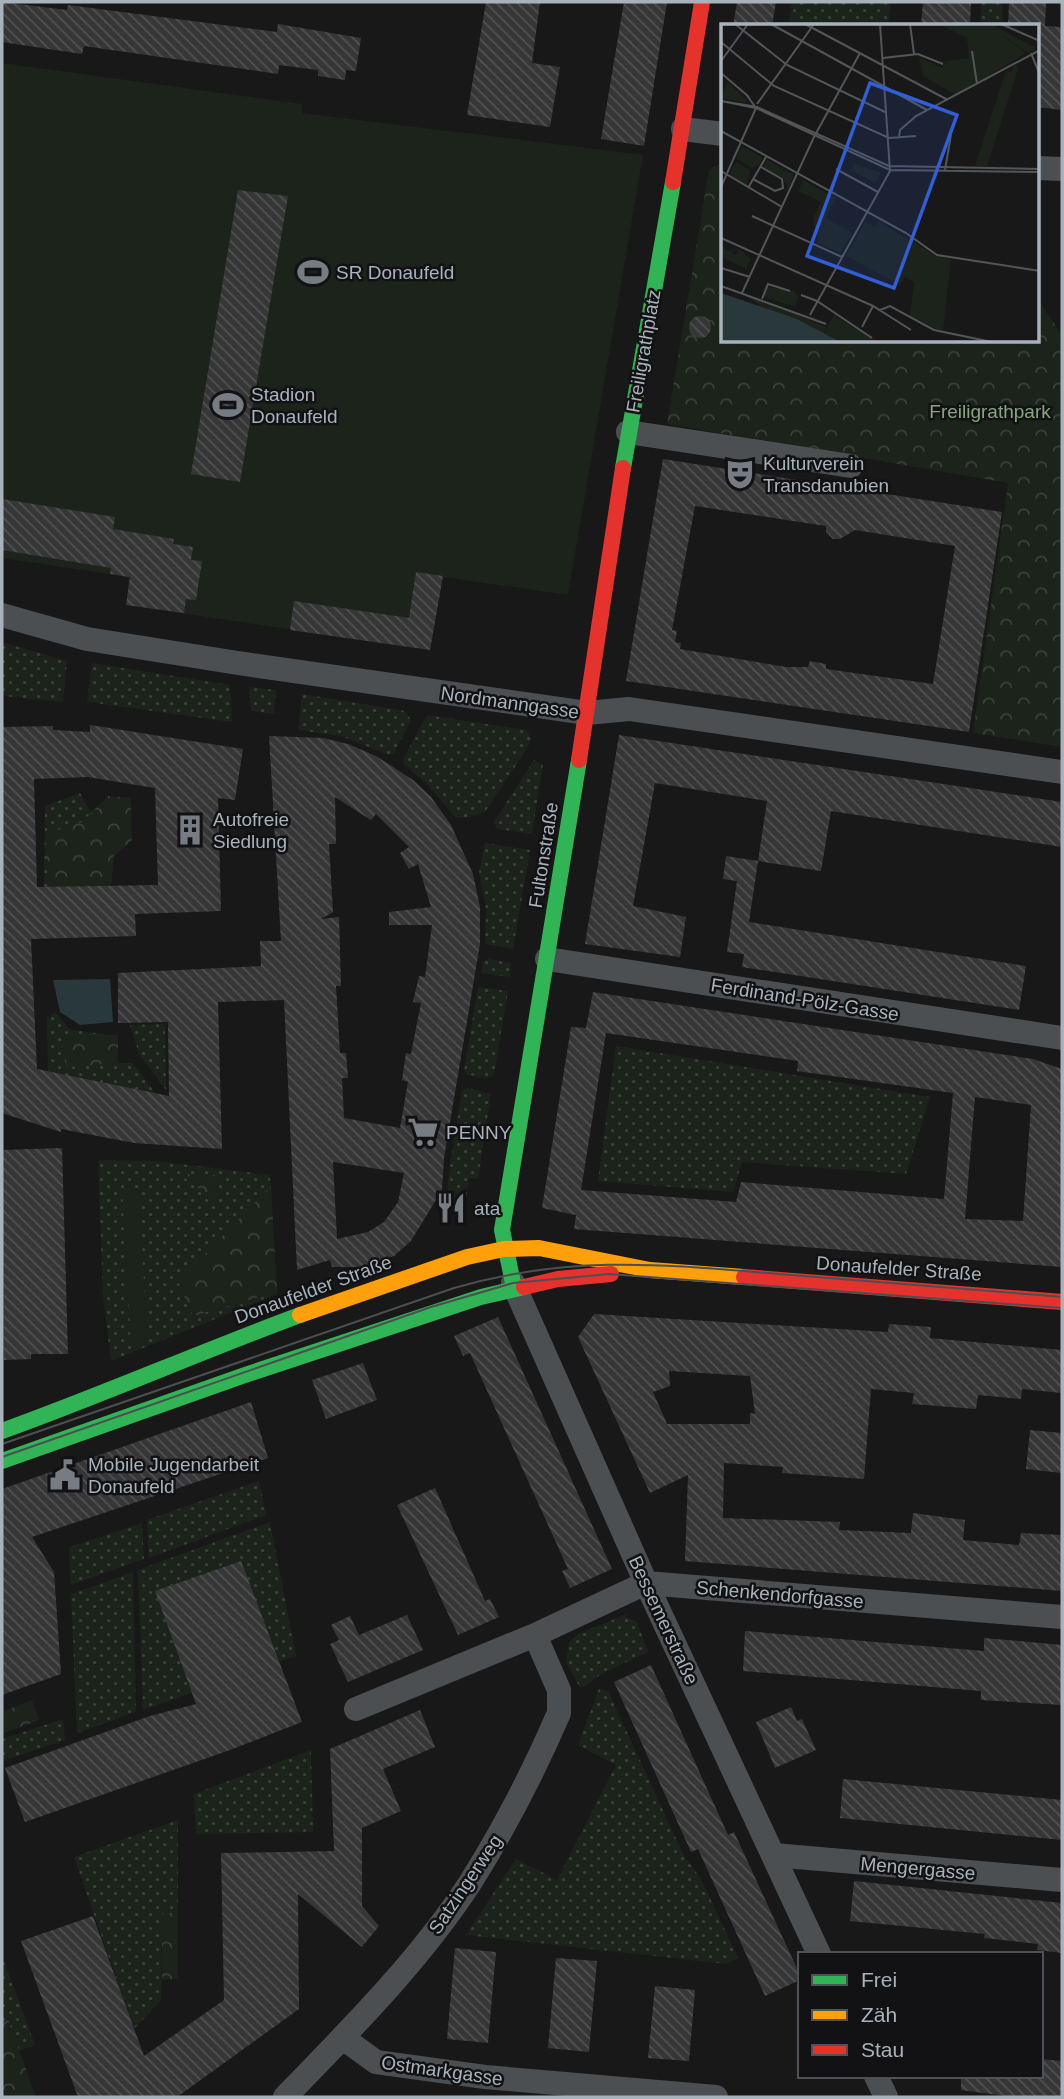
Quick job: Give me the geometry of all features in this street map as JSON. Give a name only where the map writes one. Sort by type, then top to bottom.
[{"type":"main road","points":[[683,129],[702,2]]},
{"type":"main road","name":"Freiligrathplatz","points":[[628,432],[683,129]]},
{"type":"main road","name":"Fultonstraße","points":[[514,1285],[502,1230],[587,713],[628,432]]},
{"type":"main road","name":"Donaufelder Straße","points":[[2,1431],[113,1391],[217,1346],[325,1306],[467,1257],[504,1249],[538,1248],[650,1270],[1062,1302]]},
{"type":"main road","name":"Donaufelder Straße","points":[[2,1461],[245,1375],[514,1285],[650,1270]]},
{"type":"street","points":[[683,129],[721,134]]},
{"type":"street","points":[[1040,168],[1062,169]]},
{"type":"street","name":"Freiligrathplatz","points":[[628,432],[850,466]]},
{"type":"street","name":"Nordmanngasse","points":[[2,615],[87,639],[587,713],[629,709],[1062,772]]},
{"type":"street","name":"Ferdinand-Pölz-Gasse","points":[[547,959],[1062,1038]]},
{"type":"street","name":"Bessemerstraße","points":[[514,1285],[646,1583],[818,1952]]},
{"type":"street","name":"Schenkendorfgasse","points":[[356,1709],[535,1635],[646,1583],[1062,1617]]},
{"type":"street","name":"Satzingerweg","points":[[285,2097],[343,2038],[439,1925],[469,1884],[547,1741],[561,1702],[559,1690],[535,1635]]},
{"type":"street","name":"Mengergasse","points":[[774,1855],[1062,1880]]},
{"type":"street","name":"Ostmarkgasse","points":[[343,2038],[376,2063],[485,2077],[716,2097]]},
{"type":"street","points":[[877,2078],[886,2097]]},
{"type":"green space","points":[[792,2],[891,2],[888,24],[788,24]]},
{"type":"green space","points":[[981,2],[1003,2],[1002,24],[980,24]]},
{"type":"green space","name":"SR Donaufeld","points":[[2,63],[302,104],[302,113],[643,155],[568,595],[443,577],[430,650],[126,605],[129,577],[2,558]]},
{"type":"green space","name":"Freiligrathpark","points":[[721,163],[721,343],[1040,343],[1040,303],[1062,335],[1062,747],[973,733],[1008,483],[667,424],[709,170]]},
{"type":"green space","points":[[2,642],[67,661],[63,702],[2,696]]},
{"type":"green space","points":[[92,663],[230,685],[232,722],[87,702]]},
{"type":"green space","points":[[249,687],[276,690],[274,714],[251,711]]},
{"type":"green space","points":[[302,694],[405,711],[411,720],[394,753],[388,755],[342,736],[298,730]]},
{"type":"green space","points":[[427,715],[527,730],[531,739],[528,747],[485,812],[469,818],[455,817],[426,783],[404,765],[403,759]]},
{"type":"green space","points":[[534,760],[543,765],[532,834],[497,829],[494,822]]},
{"type":"green space","points":[[80,793],[114,855],[111,885],[44,887],[45,806]]},
{"type":"green space","points":[[108,796],[131,798],[132,840],[114,856],[111,885],[48,887],[45,834],[82,822]]},
{"type":"green space","points":[[485,843],[530,850],[513,949],[485,944],[486,909],[479,873]]},
{"type":"green space","points":[[488,959],[511,963],[510,977],[481,973],[483,961]]},
{"type":"green space","points":[[478,987],[508,991],[494,1075],[489,1078],[467,1075],[464,1070]]},
{"type":"green space","points":[[56,1012],[69,1029],[102,1034],[99,1063],[133,1063],[156,1094],[48,1071],[47,1018]]},
{"type":"green space","points":[[165,1024],[166,1090],[139,1054],[130,1025]]},
{"type":"green space","points":[[91,1034],[118,1035],[118,1063],[67,1067],[63,1038]]},
{"type":"green space","points":[[616,1046],[930,1097],[906,1174],[742,1162],[733,1192],[598,1181]]},
{"type":"green space","points":[[467,1088],[491,1094],[478,1179],[469,1178],[464,1213],[453,1202],[447,1186],[462,1090]]},
{"type":"green space","points":[[98,1160],[157,1161],[270,1175],[277,1294],[111,1361],[103,1295]]},
{"type":"green space","points":[[187,1174],[222,1175],[213,1199],[185,1178]]},
{"type":"green space","points":[[271,1186],[277,1292],[193,1316],[178,1282]]},
{"type":"green space","points":[[122,1189],[139,1189],[147,1339],[131,1345]]},
{"type":"green space","points":[[259,1481],[266,1515],[149,1558],[147,1520]]},
{"type":"green space","points":[[270,1522],[296,1656],[277,1662],[240,1561],[155,1591],[192,1693],[143,1710],[138,1570]]},
{"type":"green space","points":[[142,1523],[144,1559],[70,1585],[69,1547]]},
{"type":"green space","points":[[133,1572],[136,1712],[77,1733],[71,1594]]},
{"type":"green space","points":[[627,1614],[626,1617],[637,1622],[648,1652],[601,1674],[584,1687],[579,1686],[566,1662],[569,1642],[578,1634]]},
{"type":"green space","points":[[599,1689],[608,1691],[684,1856],[701,1879],[738,1958],[726,1964],[466,1935],[516,1859],[557,1880],[616,1765],[578,1745]]},
{"type":"green space","points":[[32,1700],[39,1720],[2,1734],[2,1712]]},
{"type":"green space","points":[[63,1719],[65,1740],[3,1761],[2,1739]]},
{"type":"green space","points":[[311,1750],[313,1832],[196,1834],[194,1794]]},
{"type":"green space","points":[[178,1820],[178,1913],[162,1914],[161,2000],[134,2029],[74,1857]]},
{"type":"green space","points":[[162,1913],[178,1913],[178,1979],[162,1980]]},
{"type":"green space","points":[[2,1955],[35,2045],[2,2057]]},
{"type":"green space","points":[[8,2019],[36,2097],[2,2097],[2,2022]]},
{"type":"shaded area","points":[[110,979],[113,1022],[80,1025],[60,1012],[53,980]]},
{"type":"building","points":[[2,2],[67,10],[68,5],[277,32],[278,24],[361,38],[356,71],[346,70],[345,80],[318,76],[318,70],[279,65],[278,74],[84,46],[82,54],[2,42]]},
{"type":"building","points":[[486,2],[540,2],[532,63],[560,67],[550,127],[467,115]]},
{"type":"building","points":[[624,2],[667,2],[644,146],[601,139]]},
{"type":"building","points":[[737,2],[776,2],[772,24],[733,24]]},
{"type":"building","points":[[923,2],[971,2],[970,24],[921,24]]},
{"type":"building","points":[[1009,2],[1046,2],[1045,26],[1062,27],[1062,110],[1040,107],[1040,24],[1008,24]]},
{"type":"building","name":"Stadion Donaufeld","points":[[238,190],[288,196],[240,482],[191,474]]},
{"type":"building","points":[[700,316],[708,319],[711,327],[708,335],[700,338],[692,335],[689,327],[692,319]]},
{"type":"building","points":[[663,459],[1002,512],[969,732],[626,681]],"holes":[[[695,506],[826,526],[826,532],[833,539],[840,539],[855,530],[955,546],[933,684],[826,669],[826,664],[810,661],[808,667],[786,667],[680,649],[681,643],[675,642],[677,631],[672,630]]]},
{"type":"building","points":[[2,499],[115,517],[113,529],[174,539],[173,544],[193,547],[191,560],[202,561],[196,600],[186,599],[184,613],[126,605],[130,577],[110,574],[111,568],[2,550]]},
{"type":"building","points":[[416,572],[443,576],[430,650],[290,630],[294,601],[409,618]]},
{"type":"building","points":[[90,725],[243,749],[235,800],[218,798],[221,911],[135,914],[136,936],[31,939],[37,1069],[169,1096],[168,1022],[118,1023],[118,973],[261,966],[260,941],[281,941],[269,736],[323,738],[348,744],[376,756],[413,780],[431,797],[451,825],[473,874],[480,907],[480,944],[444,1158],[442,1190],[411,1241],[394,1256],[364,1267],[332,1267],[330,1260],[297,1270],[284,1000],[218,1002],[222,1149],[134,1143],[61,1129],[61,1132],[2,1113],[2,727],[53,726],[53,730],[90,732]],"holes":[[[88,777],[155,788],[158,885],[37,887],[34,779]],[[335,797],[371,820],[376,814],[409,847],[400,853],[409,869],[418,864],[431,907],[389,912],[389,925],[432,925],[425,977],[419,976],[413,1002],[421,1003],[411,1054],[406,1053],[402,1080],[408,1082],[400,1128],[344,1118],[342,1078],[348,1078],[346,1053],[340,1053],[336,986],[341,986],[339,917],[321,919],[333,912],[329,844],[336,844]],[[333,1162],[404,1173],[398,1202],[384,1222],[368,1232],[337,1239]]]},
{"type":"building","points":[[619,735],[1062,802],[1062,847],[831,811],[821,871],[758,861],[767,801],[655,783],[633,906],[686,917],[680,957],[585,944]]},
{"type":"building","points":[[726,856],[758,861],[749,922],[1026,966],[1019,1010],[742,967],[744,954],[727,952],[737,881],[723,879]]},
{"type":"building","points":[[593,992],[1033,1059],[1062,1069],[1062,1267],[574,1229],[576,1215],[542,1208],[571,1027],[586,1028]],"holes":[[[606,1033],[798,1061],[797,1071],[953,1093],[944,1199],[741,1182],[736,1202],[581,1190]],[[975,1097],[1031,1105],[1023,1221],[965,1219]]]},
{"type":"building","points":[[62,1148],[68,1354],[31,1354],[31,1359],[4,1360],[2,1150]]},
{"type":"building","points":[[594,1314],[888,1332],[889,1324],[931,1327],[930,1338],[1062,1350],[1062,1393],[1022,1389],[1021,1399],[978,1395],[976,1409],[912,1404],[914,1393],[871,1389],[864,1479],[782,1473],[783,1467],[724,1463],[723,1518],[840,1522],[839,1530],[911,1533],[913,1513],[965,1520],[963,1540],[1019,1545],[1021,1533],[1062,1535],[1062,1591],[685,1561],[688,1475],[650,1493],[578,1337]],"holes":[[[669,1371],[750,1376],[755,1414],[750,1413],[750,1424],[667,1424],[653,1392],[670,1386]]]},
{"type":"building","points":[[498,1317],[612,1569],[570,1588],[562,1571],[568,1569],[470,1353],[463,1356],[454,1336]]},
{"type":"building","points":[[363,1363],[377,1400],[326,1419],[312,1380]]},
{"type":"building","points":[[251,1402],[268,1458],[32,1537],[54,1572],[61,1674],[2,1695],[2,1489]]},
{"type":"building","points":[[1030,1430],[1062,1433],[1062,1473],[1026,1469]]},
{"type":"building","points":[[435,1488],[485,1601],[490,1599],[499,1617],[458,1635],[397,1505]]},
{"type":"building","points":[[241,1561],[302,1722],[25,1822],[5,1768],[150,1716],[196,1704],[155,1591]]},
{"type":"building","points":[[407,1615],[423,1650],[348,1682],[330,1644],[339,1640],[331,1625],[350,1616],[359,1635]]},
{"type":"building","points":[[745,1631],[984,1651],[984,1638],[1062,1645],[1062,1705],[981,1700],[981,1691],[743,1671]]},
{"type":"building","points":[[651,1665],[728,1835],[734,1832],[798,1971],[798,1981],[765,1996],[698,1849],[691,1852],[614,1682]]},
{"type":"building","points":[[791,1707],[797,1721],[802,1719],[816,1750],[775,1768],[756,1722]]},
{"type":"building","points":[[420,1710],[435,1747],[383,1769],[401,1811],[362,1828],[362,1906],[379,1926],[362,1947],[298,1894],[299,2009],[177,2097],[78,2097],[21,1941],[93,1916],[144,2056],[224,2000],[221,1853],[334,1851],[330,1749]]},
{"type":"building","points":[[843,1779],[1062,1800],[1062,1840],[840,1818]]},
{"type":"building","points":[[854,1881],[1062,1903],[1062,1953],[1037,1950],[1038,1944],[984,1938],[985,1934],[850,1921]]},
{"type":"building","points":[[455,1948],[496,1952],[488,2043],[447,2039]]},
{"type":"building","points":[[556,1958],[597,1961],[589,2052],[548,2048]]},
{"type":"building","points":[[655,1986],[695,1990],[689,2061],[648,2058]]},
{"type":"building","points":[[1043,2059],[1062,2061],[1062,2097],[1013,2097],[961,2090],[961,2078],[1043,2078]]},
{"type":"tram line","points":[[2,1444],[454,1288],[540,1270],[581,1266],[662,1265],[1062,1297]]},
{"type":"tram line","points":[[2,1457],[431,1307],[513,1283],[609,1274],[1062,1308]]},
{"type":"traffic: fast","points":[[623,468],[673,182]]},
{"type":"traffic: fast","points":[[513,1283],[502,1230],[579,760]]},
{"type":"traffic: fast","points":[[2,1461],[245,1375],[481,1297],[524,1287]]},
{"type":"traffic: fast","points":[[2,1431],[300,1315]]},
{"type":"traffic: slow","points":[[300,1315],[467,1257],[504,1249],[539,1248],[650,1270],[744,1277]]},
{"type":"traffic: jam","points":[[673,182],[702,2]]},
{"type":"traffic: jam","points":[[579,760],[623,468]]},
{"type":"traffic: jam","points":[[524,1287],[558,1279],[611,1274]]},
{"type":"traffic: jam","points":[[744,1277],[1062,1302]]},
{"type":"place","name":"SR Donaufeld","points":[[313,272]]},
{"type":"place","name":"Stadion Donaufeld","points":[[228,405]]},
{"type":"place","name":"Kulturverein Transdanubien","points":[[740,474]]},
{"type":"place","name":"Autofreie Siedlung","points":[[190,830]]},
{"type":"place","name":"PENNY","points":[[423,1132]]},
{"type":"place","name":"ata","points":[[451,1208]]},
{"type":"place","name":"Mobile Jugendarbeit Donaufeld","points":[[65,1475]]}]
